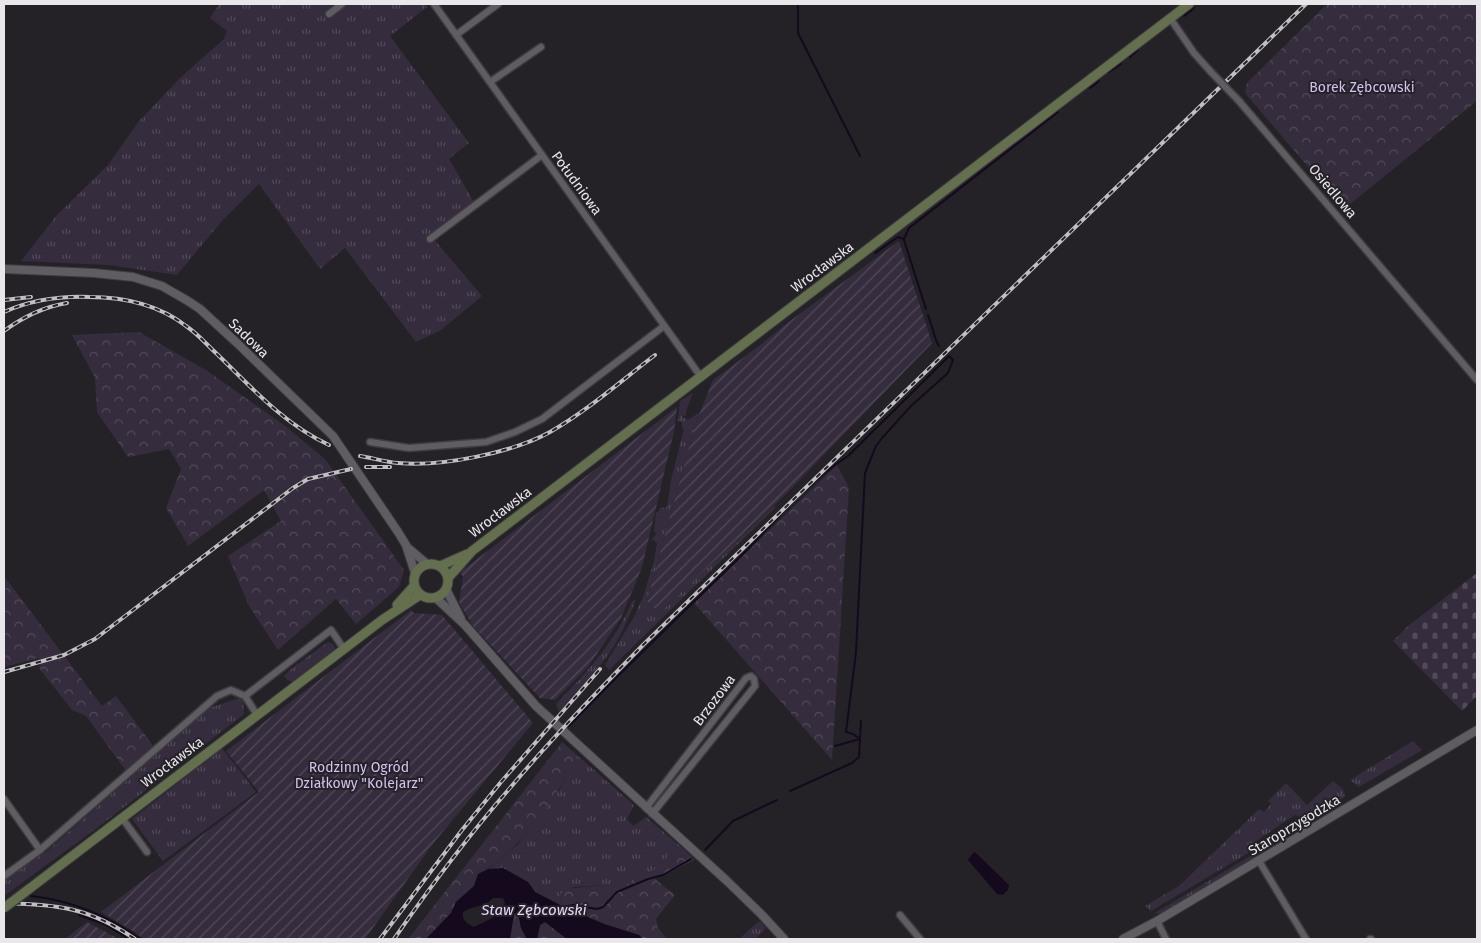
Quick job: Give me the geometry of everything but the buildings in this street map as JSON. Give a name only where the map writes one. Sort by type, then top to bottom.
[{"type":"main road","name":"Wrocławska","points":[[448,578],[472,551],[686,388],[699,375],[713,367],[1189,4]]},
{"type":"main road","name":"Wrocławska","points":[[440,566],[472,551]]},
{"type":"main road","points":[[427,564],[440,566],[448,578],[446,588],[436,598],[420,595],[413,582],[418,568],[427,564]]},
{"type":"main road","name":"Wrocławska","points":[[382,620],[414,586]]},
{"type":"main road","name":"Wrocławska","points":[[4,908],[382,620],[420,595]]},
{"type":"street","points":[[329,14],[342,4]]},
{"type":"street","name":"Południowa","points":[[434,4],[699,375]]},
{"type":"street","points":[[456,35],[498,4]]},
{"type":"street","name":"Osiedlowa","points":[[1170,18],[1194,53],[1239,101],[1477,380]]},
{"type":"street","points":[[490,82],[541,47]]},
{"type":"street","points":[[430,239],[542,155]]},
{"type":"street","name":"Sadowa","points":[[4,269],[94,273],[133,277],[162,286],[188,300],[230,336],[333,436],[406,545],[427,564]]},
{"type":"street","points":[[370,442],[409,448],[486,442],[515,432],[542,419],[664,326]]},
{"type":"street","name":"Sadowa","points":[[406,545],[415,573]]},
{"type":"street","points":[[446,588],[465,625]]},
{"type":"street","points":[[436,598],[465,625],[524,694],[652,814],[727,881],[784,939]]},
{"type":"street","points":[[245,696],[331,630],[344,649]]},
{"type":"street","name":"Brzozowa","points":[[646,808],[746,678],[751,676],[754,679],[755,686],[652,814]]},
{"type":"street","points":[[4,876],[40,850],[217,696],[231,690],[245,696],[257,715]]},
{"type":"street","name":"Staroprzygodzka","points":[[1124,939],[1259,861],[1477,730]]},
{"type":"street","points":[[4,799],[40,850]]},
{"type":"street","points":[[122,818],[147,852]]},
{"type":"street","points":[[1259,861],[1306,939]]},
{"type":"street","points":[[900,915],[920,939]]},
{"type":"street","points":[[1157,921],[1166,939]]},
{"type":"green space","points":[[219,4],[330,4],[336,11],[346,4],[425,4],[427,7],[390,36],[469,143],[449,159],[475,204],[432,237],[482,296],[441,330],[416,342],[345,248],[320,269],[259,184],[222,221],[177,275],[109,265],[21,261],[57,215],[108,165],[139,121],[180,78],[224,39],[227,31],[210,18]]},
{"type":"green space","name":"Borek Zębcowski","points":[[1327,4],[1477,4],[1477,101],[1344,209],[1245,93],[1247,83]]},
{"type":"green space","points":[[899,241],[932,343],[786,494],[659,613],[647,601],[695,425],[713,380]]},
{"type":"green space","points":[[139,332],[206,370],[284,425],[325,459],[404,570],[399,587],[356,624],[336,599],[278,650],[249,606],[228,556],[281,521],[264,490],[188,546],[166,508],[181,469],[169,449],[128,457],[97,412],[95,378],[72,335]]},
{"type":"green space","points":[[693,393],[686,416],[683,415],[683,417],[687,420],[700,412],[647,601],[659,613],[774,506],[776,507],[609,670],[605,665],[634,617],[643,597],[654,561],[657,543],[652,539],[657,533],[654,532],[656,513],[660,508],[665,509],[667,506],[671,480],[684,429],[682,428],[682,422],[678,421],[680,401]]},
{"type":"green space","points":[[677,407],[674,431],[642,567],[621,618],[588,667],[555,700],[540,698],[472,625],[459,602],[463,577],[460,572]]},
{"type":"green space","points":[[837,465],[849,488],[832,760],[694,603]]},
{"type":"green space","points":[[1477,573],[1477,696],[1462,711],[1393,641],[1408,626]]},
{"type":"green space","points":[[4,576],[102,706],[116,696],[154,747],[126,771],[86,716],[72,710],[39,668],[39,658],[4,667]]},
{"type":"green space","points":[[636,600],[612,649],[593,674],[559,712],[556,704],[609,643],[618,630],[632,601]]},
{"type":"green space","name":"Rodzinny Ogród Działkowy \"Kolejarz\"","points":[[411,610],[414,613],[442,615],[533,723],[432,845],[365,939],[144,939],[101,912],[259,792],[226,751]]},
{"type":"green space","points":[[328,642],[333,644],[335,648],[333,651],[293,682],[287,680],[284,676],[292,668]]},
{"type":"green space","points":[[243,697],[244,714],[101,825],[4,896],[4,880],[46,852],[209,708]]},
{"type":"green space","points":[[1413,741],[1422,750],[1359,787],[1350,780]]},
{"type":"green space","points":[[562,742],[577,755],[560,787],[536,822],[507,853],[492,866],[478,874],[474,886],[456,902],[451,913],[426,939],[408,939]]},
{"type":"green space","points":[[222,748],[256,792],[163,861],[132,819]]},
{"type":"green space","points":[[577,755],[634,805],[627,819],[633,826],[646,817],[680,846],[653,871],[623,886],[573,887],[560,895],[562,906],[535,892],[528,882],[489,869],[518,844],[560,789]]},
{"type":"green space","points":[[1333,781],[1343,789],[1345,797],[1306,819],[1295,815],[1252,844],[1248,853],[1151,911],[1145,906],[1179,886],[1259,809],[1264,812],[1271,804],[1268,801],[1286,783],[1307,805]]},
{"type":"green space","points":[[680,846],[695,860],[655,879],[675,895],[656,919],[658,928],[667,939],[643,939],[639,935],[604,924],[562,906],[560,895],[565,889],[604,885],[623,886],[653,871]]},
{"type":"green space","points":[[1254,849],[1256,852],[1254,858],[1162,914],[1155,913],[1252,855]]},
{"type":"green space","points":[[518,912],[521,928],[527,939],[510,939],[514,913]]},
{"type":"green space","points":[[87,922],[119,939],[65,939]]},
{"type":"green space","points":[[545,922],[567,939],[537,939],[540,925]]},
{"type":"green space","points":[[758,922],[761,922],[766,928],[756,939],[739,939]]},
{"type":"water","points":[[975,852],[1009,885],[1008,890],[1003,895],[997,894],[968,860]]},
{"type":"water","name":"Staw Zębcowski","points":[[503,868],[528,882],[535,892],[562,906],[604,924],[639,935],[643,939],[567,939],[545,922],[540,925],[537,939],[527,939],[521,928],[518,912],[514,914],[510,939],[426,939],[451,913],[456,902],[474,886],[478,874],[489,869]],"holes":[[[493,898],[503,898],[505,903],[503,908],[492,918],[474,927],[463,918],[463,912],[486,903]]]},
{"type":"waterway","points":[[798,4],[798,33],[860,156]]},
{"type":"waterway","points":[[1184,16],[1194,8]]},
{"type":"waterway","points":[[1130,57],[1138,50]]},
{"type":"waterway","points":[[1109,72],[1121,64]]},
{"type":"waterway","points":[[1090,88],[1099,81]]},
{"type":"waterway","points":[[875,253],[898,237],[904,239],[909,228],[1058,112]]},
{"type":"waterway","points":[[904,240],[926,309]]},
{"type":"waterway","points":[[928,315],[939,346]]},
{"type":"waterway","points":[[569,726],[794,501],[820,477],[848,456],[949,356],[953,360],[948,373],[911,406],[882,438],[876,446],[865,473],[856,652],[846,732],[860,739],[859,757],[852,763],[790,791]]},
{"type":"waterway","points":[[835,746],[860,739],[861,721]]},
{"type":"waterway","points":[[705,850],[733,821],[777,800]]},
{"type":"waterway","points":[[563,907],[573,905],[597,909],[603,907],[617,892],[663,875],[691,859]]},
{"type":"waterway","points":[[31,896],[60,901],[89,910],[115,923],[140,939]]},
{"type":"waterway","points":[[79,915],[104,924],[129,939]]},
{"type":"railway","points":[[394,939],[421,900],[494,806],[558,733],[643,645],[1306,4]]},
{"type":"railway","points":[[4,300],[31,297]]},
{"type":"railway","points":[[4,312],[35,302],[56,298],[78,297],[102,297],[128,301],[152,308],[190,329],[283,416],[297,427],[329,445]]},
{"type":"railway","points":[[4,331],[34,313],[67,303]]},
{"type":"railway","points":[[360,456],[398,463],[435,463],[476,457],[534,440],[564,424],[655,355]]},
{"type":"railway","points":[[366,467],[390,467]]},
{"type":"railway","points":[[4,672],[64,655],[95,639],[293,488],[308,479],[351,469]]},
{"type":"railway","points":[[380,939],[462,830],[501,782],[600,669]]},
{"type":"railway","points":[[4,903],[57,907],[87,914],[118,928],[135,939]]}]
